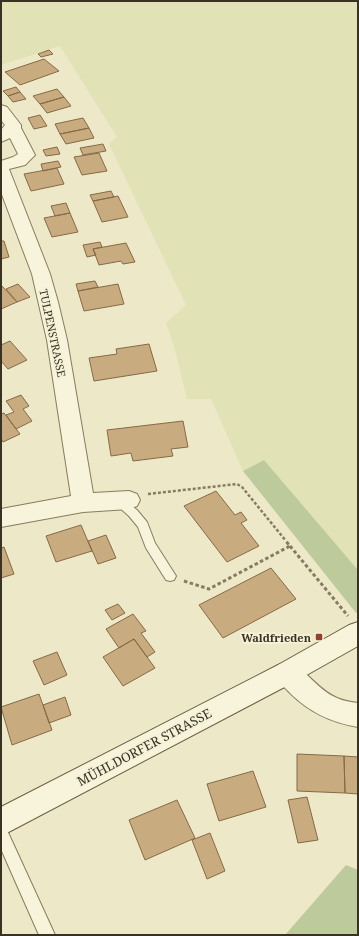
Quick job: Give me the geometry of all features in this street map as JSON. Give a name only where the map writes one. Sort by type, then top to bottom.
[{"type":"street","points":[[1,110],[13,125],[7,133],[27,155],[19,161],[1,166]]},
{"type":"street","name":"TULPENSTRASSE","points":[[1,169],[39,270],[48,302],[58,348],[83,503]]},
{"type":"street","points":[[1,518],[83,503],[124,501]]},
{"type":"street","name":"MÜHLDORFER STRASSE","points":[[1,822],[288,673],[353,625]]},
{"type":"street","points":[[288,673],[321,704],[339,712],[358,714]]},
{"type":"lane","points":[[124,501],[143,525],[150,545],[170,576]]},
{"type":"lane","points":[[1,833],[47,935]]},
{"type":"path","points":[[124,501],[140,494],[237,484],[242,487],[353,625]]},
{"type":"path","points":[[170,576],[209,589],[290,546]]},
{"type":"green space","points":[[1,1],[358,1],[358,570],[264,460],[243,471],[211,399],[187,399],[174,346],[166,323],[186,305],[109,144],[117,137],[60,46],[1,65]]},
{"type":"green space","points":[[264,460],[358,570],[358,612],[356,613],[243,471]]},
{"type":"green space","points":[[346,865],[358,870],[358,935],[285,935]]},
{"type":"building","points":[[49,50],[53,54],[41,57],[38,54]]},
{"type":"building","points":[[44,59],[59,71],[20,85],[5,72]]},
{"type":"building","points":[[16,87],[20,92],[8,96],[3,91]]},
{"type":"building","points":[[57,89],[64,97],[40,104],[33,96]]},
{"type":"building","points":[[20,92],[26,99],[13,102],[8,96]]},
{"type":"building","points":[[64,97],[71,106],[47,113],[40,104]]},
{"type":"building","points":[[40,115],[47,126],[34,129],[28,118]]},
{"type":"building","points":[[83,118],[89,128],[60,134],[55,124]]},
{"type":"building","points":[[89,128],[94,138],[66,144],[60,134]]},
{"type":"building","points":[[103,144],[106,151],[83,155],[80,148]]},
{"type":"building","points":[[57,147],[60,154],[46,156],[43,150]]},
{"type":"building","points":[[99,153],[107,171],[82,175],[74,157]]},
{"type":"building","points":[[58,161],[61,167],[43,171],[41,164]]},
{"type":"building","points":[[57,168],[64,184],[31,191],[24,174]]},
{"type":"building","points":[[111,191],[114,197],[93,201],[90,195]]},
{"type":"building","points":[[118,196],[128,217],[102,222],[93,201]]},
{"type":"building","points":[[66,203],[70,213],[55,216],[51,206]]},
{"type":"building","points":[[70,213],[78,232],[52,237],[44,218]]},
{"type":"building","points":[[1,241],[4,241],[9,257],[1,259]]},
{"type":"building","points":[[100,242],[102,247],[93,249],[96,255],[87,257],[83,245]]},
{"type":"building","points":[[126,243],[135,262],[123,264],[121,261],[99,265],[93,249]]},
{"type":"building","points":[[95,281],[98,287],[78,291],[76,284]]},
{"type":"building","points":[[18,284],[30,297],[17,302],[6,289]]},
{"type":"building","points":[[118,284],[124,304],[84,311],[78,291]]},
{"type":"building","points":[[1,285],[17,302],[1,309]]},
{"type":"building","points":[[10,341],[27,360],[8,369],[1,361],[1,345]]},
{"type":"building","points":[[149,344],[157,371],[94,381],[89,358],[117,354],[116,349]]},
{"type":"building","points":[[21,395],[29,406],[23,409],[32,421],[16,429],[6,415],[14,412],[6,401]]},
{"type":"building","points":[[4,413],[20,434],[3,442],[1,439],[1,414]]},
{"type":"building","points":[[183,421],[188,447],[171,449],[173,456],[133,461],[131,453],[111,456],[107,430]]},
{"type":"building","points":[[216,491],[235,515],[241,512],[247,520],[241,523],[259,546],[227,562],[184,506]]},
{"type":"building","points":[[81,525],[92,551],[56,562],[46,536]]},
{"type":"building","points":[[106,535],[116,558],[98,564],[88,541]]},
{"type":"building","points":[[4,547],[14,574],[1,578],[1,548]]},
{"type":"building","points":[[271,568],[296,599],[223,638],[199,605]]},
{"type":"building","points":[[118,604],[125,613],[112,620],[105,610]]},
{"type":"building","points":[[133,614],[146,631],[141,633],[155,652],[147,657],[134,639],[119,648],[106,629]]},
{"type":"building","points":[[134,639],[155,668],[123,686],[103,657]]},
{"type":"building","points":[[57,652],[67,675],[44,685],[33,661]]},
{"type":"building","points":[[39,694],[52,730],[12,745],[1,707]]},
{"type":"building","points":[[65,697],[71,715],[49,723],[43,705]]},
{"type":"building","points":[[297,754],[344,756],[345,793],[297,791]]},
{"type":"building","points":[[344,756],[358,757],[358,794],[345,793]]},
{"type":"building","points":[[253,771],[266,807],[219,821],[207,784]]},
{"type":"building","points":[[307,797],[318,840],[298,843],[288,800]]},
{"type":"building","points":[[177,800],[195,838],[145,860],[129,820]]},
{"type":"building","points":[[210,833],[225,871],[207,879],[192,840]]},
{"type":"place","name":"Waldfrieden","points":[[319,637]]}]
